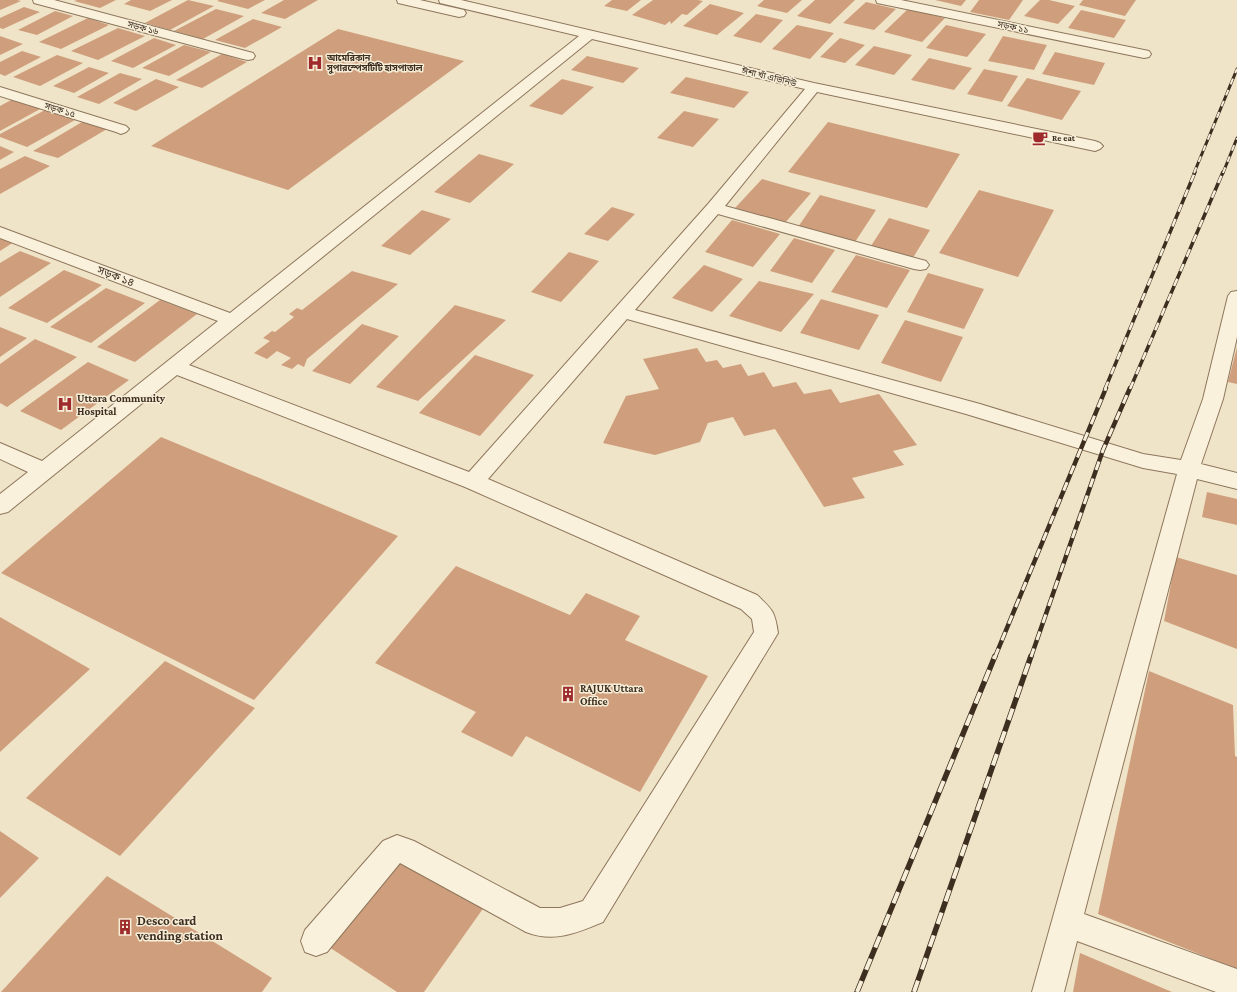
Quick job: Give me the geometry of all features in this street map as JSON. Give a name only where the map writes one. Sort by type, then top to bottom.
[{"type":"street","name":"সড়ক ১৬","points":[[38,0],[248,56]]},
{"type":"street","points":[[403,0],[585,38]]},
{"type":"street","points":[[445,0],[585,38],[810,92],[1095,146]]},
{"type":"street","name":"সড়ক ১১","points":[[882,0],[1144,54]]},
{"type":"street","points":[[0,506],[585,38]]},
{"type":"street","name":"সড়ক ১৫","points":[[0,91],[121,128]]},
{"type":"street","points":[[473,482],[714,208],[810,92]]},
{"type":"street","points":[[714,208],[920,266]]},
{"type":"street","name":"সড়ক ১৪","points":[[0,232],[232,320]]},
{"type":"street","points":[[1048,992],[1189,469],[1213,399],[1237,296]]},
{"type":"street","points":[[622,312],[973,409],[1110,452],[1143,461],[1189,469],[1237,481]]},
{"type":"street","points":[[174,366],[473,482],[749,602],[763,615],[766,633],[593,912],[560,923],[537,922],[397,848],[393,850],[316,941]]},
{"type":"street","points":[[0,450],[44,470]]},
{"type":"street","points":[[1067,923],[1237,984]]},
{"type":"building","points":[[0,0],[17,0],[21,1],[0,10]]},
{"type":"building","points":[[116,0],[100,8],[74,1]]},
{"type":"building","points":[[131,0],[172,0],[150,11],[124,4]]},
{"type":"building","points":[[188,0],[214,6],[170,30],[145,23]]},
{"type":"building","points":[[265,0],[248,9],[217,1]]},
{"type":"building","points":[[284,0],[318,0],[285,19],[261,13]]},
{"type":"building","points":[[612,0],[641,0],[627,11],[604,6]]},
{"type":"building","points":[[653,0],[703,1],[687,15],[682,14],[671,24],[670,21],[665,25],[632,15]]},
{"type":"building","points":[[764,0],[802,0],[787,13],[757,6]]},
{"type":"building","points":[[815,0],[855,0],[830,24],[797,16]]},
{"type":"building","points":[[935,0],[966,0],[961,6]]},
{"type":"building","points":[[979,0],[1023,0],[1009,20],[970,12]]},
{"type":"building","points":[[1040,0],[1049,0],[1075,6],[1058,24],[1024,16]]},
{"type":"building","points":[[1083,0],[1136,0],[1125,16],[1079,5]]},
{"type":"building","points":[[866,2],[896,9],[874,30],[843,23]]},
{"type":"building","points":[[710,4],[744,13],[717,35],[683,26]]},
{"type":"building","points":[[24,7],[40,12],[3,29],[0,28],[0,18]]},
{"type":"building","points":[[216,9],[244,16],[203,39],[174,31]]},
{"type":"building","points":[[908,9],[945,18],[922,42],[884,32]]},
{"type":"building","points":[[1081,10],[1126,20],[1114,38],[1068,28]]},
{"type":"building","points":[[55,11],[73,16],[37,35],[18,30]]},
{"type":"building","points":[[756,14],[783,20],[761,43],[733,36]]},
{"type":"building","points":[[88,18],[109,25],[61,49],[39,42]]},
{"type":"building","points":[[253,19],[282,27],[245,48],[215,40]]},
{"type":"building","points":[[797,25],[834,33],[810,59],[772,49]]},
{"type":"building","points":[[946,25],[986,34],[967,57],[926,48]]},
{"type":"building","points":[[118,28],[145,36],[98,60],[71,51]]},
{"type":"building","points":[[338,29],[464,61],[288,190],[151,146]]},
{"type":"building","points":[[0,36],[23,44],[0,55]]},
{"type":"building","points":[[1003,36],[1047,45],[1034,70],[988,61]]},
{"type":"building","points":[[154,38],[176,45],[133,68],[111,61]]},
{"type":"building","points":[[840,38],[865,45],[845,63],[820,57]]},
{"type":"building","points":[[184,45],[211,52],[169,76],[142,68]]},
{"type":"building","points":[[874,46],[912,55],[894,75],[855,65]]},
{"type":"building","points":[[22,51],[41,57],[5,76],[0,74],[0,62]]},
{"type":"building","points":[[1055,52],[1105,63],[1094,85],[1042,74]]},
{"type":"building","points":[[222,54],[247,62],[202,88],[176,80]]},
{"type":"building","points":[[57,55],[83,63],[40,86],[13,77]]},
{"type":"building","points":[[587,56],[639,68],[623,83],[571,70]]},
{"type":"building","points":[[929,58],[972,68],[954,90],[911,80]]},
{"type":"building","points":[[89,67],[109,73],[74,93],[53,86]]},
{"type":"building","points":[[984,69],[1018,76],[1002,102],[967,94]]},
{"type":"building","points":[[120,73],[142,79],[99,104],[77,97]]},
{"type":"building","points":[[686,77],[749,92],[734,108],[670,93]]},
{"type":"building","points":[[1027,78],[1081,91],[1062,120],[1007,106]]},
{"type":"building","points":[[156,79],[179,87],[136,111],[113,103]]},
{"type":"building","points":[[562,79],[594,87],[562,115],[529,106]]},
{"type":"building","points":[[13,99],[42,108],[0,131],[0,106]]},
{"type":"building","points":[[45,110],[75,120],[27,147],[0,137],[0,134]]},
{"type":"building","points":[[684,111],[719,119],[693,147],[657,138]]},
{"type":"building","points":[[82,122],[107,129],[58,158],[33,151]]},
{"type":"building","points":[[828,122],[960,154],[927,208],[788,172]]},
{"type":"building","points":[[0,146],[14,152],[0,160]]},
{"type":"building","points":[[479,154],[514,164],[470,203],[434,192]]},
{"type":"building","points":[[25,156],[50,166],[0,194],[0,169]]},
{"type":"building","points":[[762,179],[811,193],[785,223],[735,208]]},
{"type":"building","points":[[979,190],[1054,210],[1018,277],[939,253]]},
{"type":"building","points":[[820,195],[876,210],[855,242],[798,227]]},
{"type":"building","points":[[612,207],[635,214],[608,241],[584,234]]},
{"type":"building","points":[[422,210],[451,219],[410,255],[381,246]]},
{"type":"building","points":[[889,218],[930,230],[911,261],[869,249]]},
{"type":"building","points":[[732,220],[780,234],[753,267],[705,252]]},
{"type":"building","points":[[0,237],[14,242],[0,251]]},
{"type":"building","points":[[794,238],[835,250],[812,283],[770,271]]},
{"type":"building","points":[[20,251],[51,263],[0,297],[0,263]]},
{"type":"building","points":[[569,252],[599,261],[561,302],[531,292]]},
{"type":"building","points":[[856,255],[910,270],[887,308],[831,292]]},
{"type":"building","points":[[704,265],[743,279],[712,312],[672,298]]},
{"type":"building","points":[[64,270],[102,285],[47,323],[8,308]]},
{"type":"building","points":[[352,271],[398,284],[307,359],[304,367],[298,364],[292,369],[281,365],[291,358],[277,351],[267,359],[254,353],[270,341],[263,338],[272,331],[275,332],[294,317],[289,314],[297,308],[302,310]]},
{"type":"building","points":[[928,273],[984,289],[964,329],[907,312]]},
{"type":"building","points":[[759,281],[814,294],[781,332],[729,316]]},
{"type":"building","points":[[106,288],[145,303],[91,343],[50,327]]},
{"type":"building","points":[[821,299],[879,315],[859,350],[800,333]]},
{"type":"building","points":[[160,300],[197,314],[135,362],[97,347]]},
{"type":"building","points":[[455,305],[506,320],[418,401],[376,387]]},
{"type":"building","points":[[905,320],[963,337],[941,382],[881,363]]},
{"type":"building","points":[[362,324],[399,336],[350,384],[312,371]]},
{"type":"building","points":[[0,327],[27,338],[0,357]]},
{"type":"building","points":[[35,339],[77,357],[7,407],[0,403],[0,364]]},
{"type":"building","points":[[1237,347],[1237,384],[1228,382]]},
{"type":"building","points":[[697,348],[706,362],[717,360],[723,368],[741,364],[748,376],[764,372],[773,387],[796,382],[804,394],[831,389],[840,403],[879,394],[917,445],[893,451],[904,465],[852,478],[865,498],[824,507],[775,429],[744,436],[733,417],[708,423],[700,442],[655,455],[603,443],[626,396],[659,389],[643,359]]},
{"type":"building","points":[[475,355],[534,375],[480,436],[419,413]]},
{"type":"building","points":[[88,362],[129,380],[61,430],[20,411]]},
{"type":"building","points":[[161,437],[398,536],[254,700],[1,573]]},
{"type":"building","points":[[1207,492],[1237,499],[1237,525],[1202,517]]},
{"type":"building","points":[[1176,557],[1237,575],[1237,649],[1164,621]]},
{"type":"building","name":"RAJUK Uttara Office","points":[[456,566],[570,615],[586,593],[640,616],[625,640],[708,676],[640,792],[526,736],[512,757],[461,732],[476,712],[375,663]]},
{"type":"building","points":[[0,617],[90,669],[0,752]]},
{"type":"building","points":[[165,661],[255,708],[120,856],[26,798]]},
{"type":"building","points":[[1149,671],[1233,705],[1235,756],[1237,757],[1237,969],[1098,914]]},
{"type":"building","points":[[0,831],[39,858],[0,898]]},
{"type":"building","points":[[398,849],[487,903],[424,992],[397,992],[323,943]]},
{"type":"building","name":"Desco card vending station","points":[[107,876],[272,978],[262,992],[1,992]]},
{"type":"building","points":[[1080,953],[1172,992],[1073,992]]},
{"type":"railway","points":[[1194,173],[1237,69]]},
{"type":"railway","points":[[1223,173],[1237,138]]},
{"type":"railway","points":[[1105,389],[1195,172]]},
{"type":"railway","points":[[1130,389],[1223,172]]},
{"type":"railway","points":[[995,657],[1106,388]]},
{"type":"railway","points":[[1031,657],[1103,450],[1130,388]]},
{"type":"railway","points":[[857,992],[995,656]]},
{"type":"railway","points":[[914,992],[1031,656]]},
{"type":"place","name":"আমেরিকান সুপারস্পেসটিটি হাসপাতাল","points":[[315,63]]},
{"type":"place","name":"Re eat","points":[[1040,138]]},
{"type":"place","name":"Uttara Community Hospital","points":[[65,404]]},
{"type":"place","name":"RAJUK Uttara Office","points":[[568,694]]},
{"type":"place","name":"Desco card vending station","points":[[125,927]]}]
